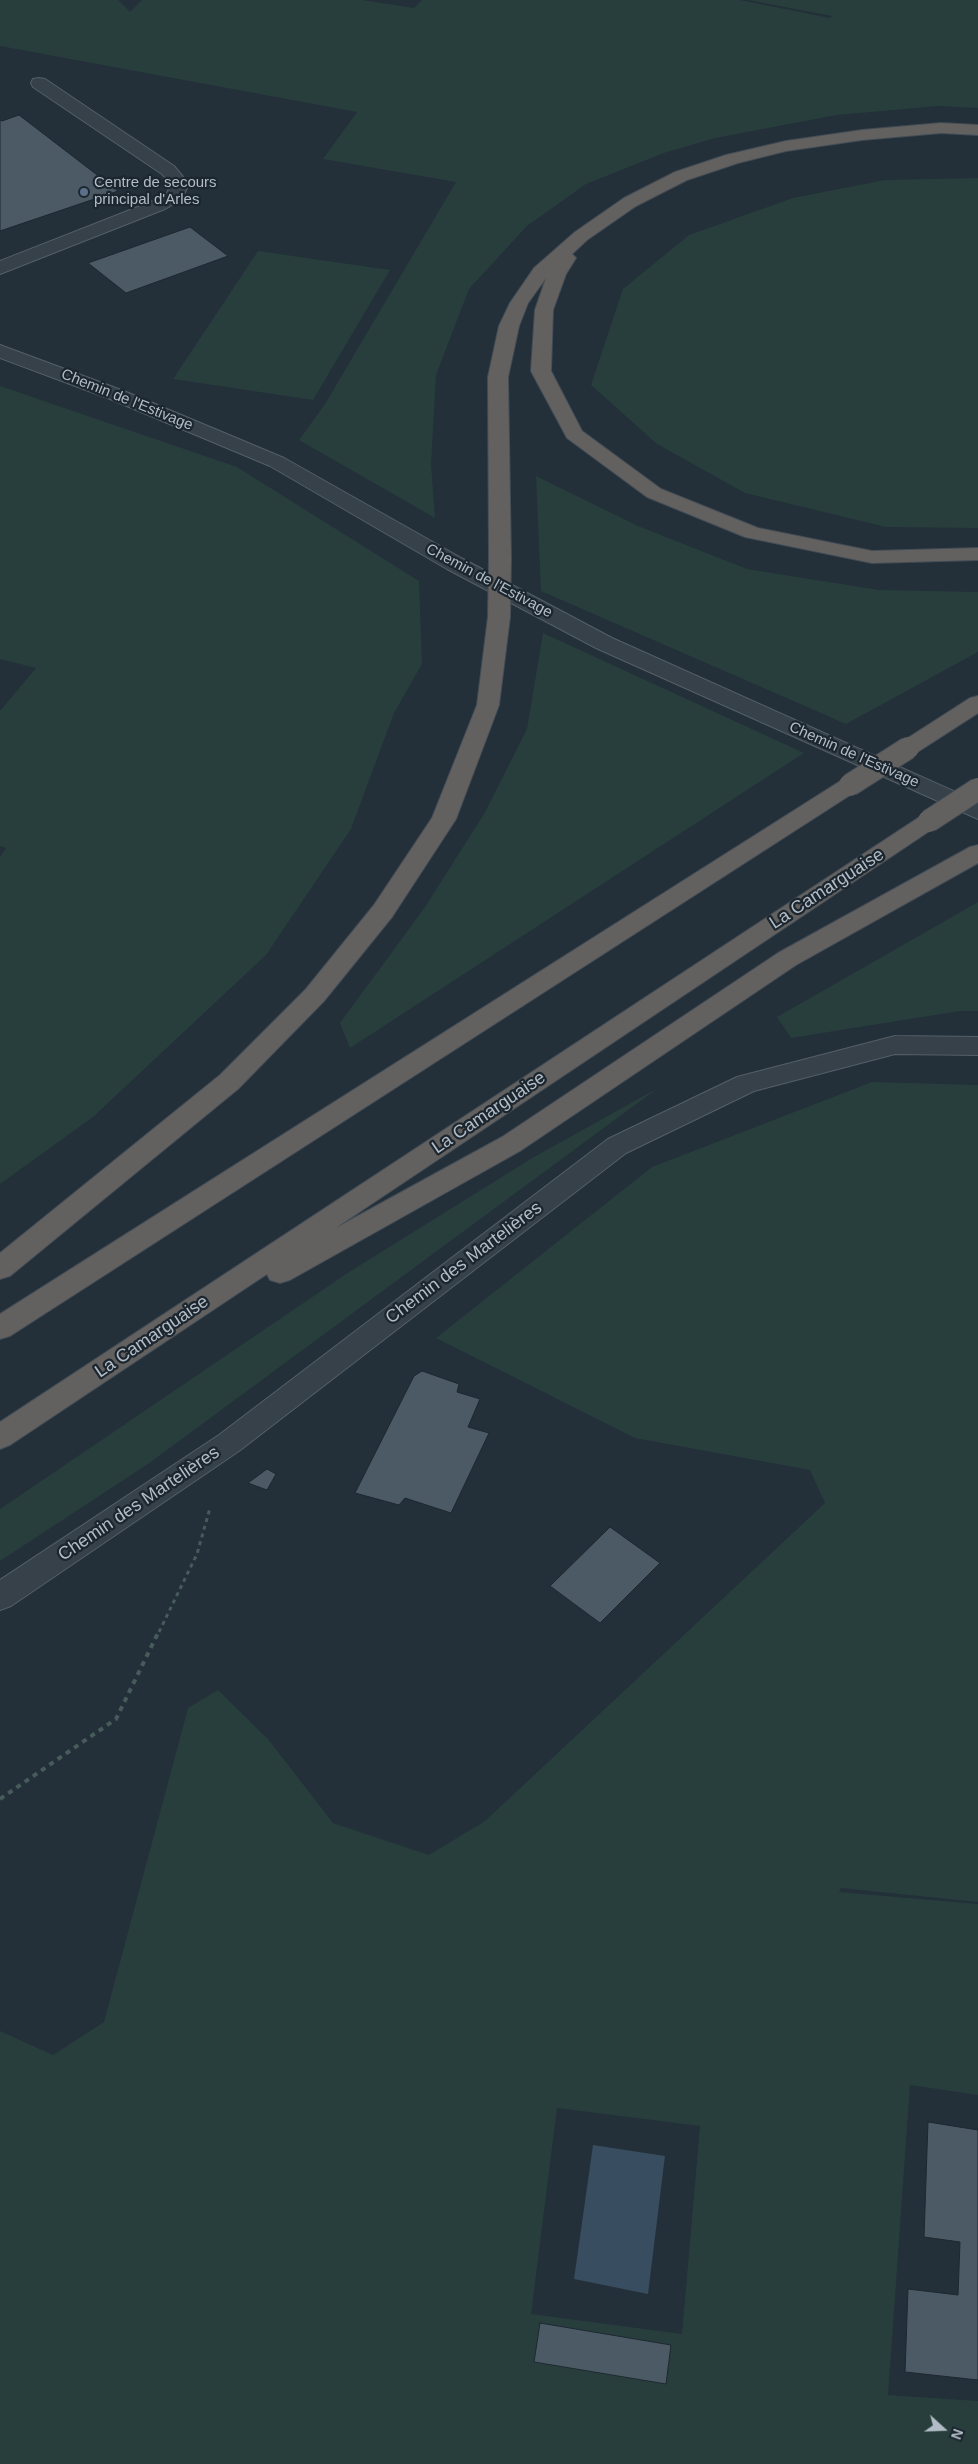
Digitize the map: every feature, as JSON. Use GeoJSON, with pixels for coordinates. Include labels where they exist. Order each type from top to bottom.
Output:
{"type":"FeatureCollection","features":[{"type":"Feature","properties":{"kind":"highway"},"geometry":{"type":"LineString","coordinates":[[0,1268],[229,1082],[315,995],[383,911],[444,819],[488,705],[499,617],[498,377],[509,326],[519,303],[541,272],[581,236],[630,202],[681,176],[732,159],[786,146],[862,135],[941,128],[978,130]]}},
{"type":"Feature","properties":{"kind":"highway"},"geometry":{"type":"LineString","coordinates":[[581,236],[557,274],[544,310],[541,371],[574,434],[654,494],[752,533],[872,557],[978,554]]}},
{"type":"Feature","properties":{"kind":"highway"},"geometry":{"type":"LineString","coordinates":[[0,1328],[978,703]]}},
{"type":"Feature","properties":{"kind":"highway","name":"La Camarguaise"},"geometry":{"type":"LineString","coordinates":[[0,1437],[978,789]]}},
{"type":"Feature","properties":{"kind":"highway"},"geometry":{"type":"LineString","coordinates":[[104,1369],[510,1144],[787,959],[978,853]]}},
{"type":"Feature","properties":{"kind":"street"},"geometry":{"type":"LineString","coordinates":[[0,268],[159,205],[175,196],[180,184],[168,170],[39,83]]}},
{"type":"Feature","properties":{"kind":"street","name":"Chemin de l'Estivage"},"geometry":{"type":"LineString","coordinates":[[0,352],[118,395],[277,462],[455,564],[604,643],[978,811]]}},
{"type":"Feature","properties":{"kind":"street","name":"Chemin des Martelières"},"geometry":{"type":"LineString","coordinates":[[0,1597],[229,1443],[618,1146],[746,1084],[895,1045],[978,1046]]}},
{"type":"Feature","properties":{"kind":"path"},"geometry":{"type":"LineString","coordinates":[[0,1799],[116,1719],[197,1554],[229,1443]]}},
{"type":"Feature","properties":{"kind":"green space"},"geometry":{"type":"Polygon","coordinates":[[[0,0],[118,0],[130,12],[142,0],[362,0],[414,8],[422,0],[740,0],[830,18],[832,16],[748,0],[978,0],[978,108],[938,106],[837,115],[715,138],[664,153],[586,184],[527,226],[469,289],[436,375],[431,464],[435,518],[299,440],[325,404],[456,182],[323,159],[357,112],[0,46],[0,0]]]}},
{"type":"Feature","properties":{"kind":"green space"},"geometry":{"type":"Polygon","coordinates":[[[978,178],[978,528],[886,527],[745,493],[657,444],[591,385],[623,289],[689,235],[793,198],[885,180],[978,178]]]}},
{"type":"Feature","properties":{"kind":"green space"},"geometry":{"type":"Polygon","coordinates":[[[258,251],[390,270],[313,400],[173,379],[258,251]]]}},
{"type":"Feature","properties":{"kind":"green space"},"geometry":{"type":"Polygon","coordinates":[[[0,386],[237,467],[419,581],[422,664],[394,713],[351,829],[266,955],[93,1117],[0,1184],[0,857],[6,848],[0,846],[0,711],[36,668],[0,659],[0,386]]]}},
{"type":"Feature","properties":{"kind":"green space"},"geometry":{"type":"Polygon","coordinates":[[[536,476],[638,526],[747,569],[879,590],[978,592],[978,652],[846,724],[541,591],[536,476]]]}},
{"type":"Feature","properties":{"kind":"green space"},"geometry":{"type":"Polygon","coordinates":[[[543,633],[804,753],[350,1048],[340,1023],[425,907],[484,814],[527,729],[543,633]]]}},
{"type":"Feature","properties":{"kind":"green space"},"geometry":{"type":"Polygon","coordinates":[[[978,902],[978,1011],[960,1011],[791,1038],[777,1017],[978,902]]]}},
{"type":"Feature","properties":{"kind":"green space"},"geometry":{"type":"Polygon","coordinates":[[[872,1082],[978,1085],[978,1902],[841,1888],[839,1892],[978,1904],[978,2095],[910,2085],[888,2395],[978,2401],[978,2464],[0,2464],[0,2031],[53,2055],[104,2022],[188,1708],[218,1690],[268,1739],[333,1823],[429,1855],[485,1821],[825,1503],[810,1470],[635,1438],[436,1338],[652,1167],[872,1082]],[[557,2108],[531,2314],[682,2334],[700,2126],[557,2108]]]}},
{"type":"Feature","properties":{"kind":"green space"},"geometry":{"type":"Polygon","coordinates":[[[658,1088],[148,1464],[0,1561],[0,1509],[349,1272],[534,1157],[658,1088]]]}},
{"type":"Feature","properties":{"kind":"water"},"geometry":{"type":"Polygon","coordinates":[[[593,2145],[665,2156],[648,2294],[574,2279],[593,2145]]]}},
{"type":"Feature","properties":{"kind":"building"},"geometry":{"type":"Polygon","coordinates":[[[19,115],[118,191],[0,231],[0,120],[19,115]]]}},
{"type":"Feature","properties":{"kind":"building"},"geometry":{"type":"Polygon","coordinates":[[[190,227],[228,256],[126,293],[88,263],[190,227]]]}},
{"type":"Feature","properties":{"kind":"building"},"geometry":{"type":"Polygon","coordinates":[[[422,1371],[459,1384],[457,1392],[480,1399],[468,1427],[489,1433],[451,1513],[405,1498],[399,1505],[355,1493],[414,1376],[422,1371]]]}},
{"type":"Feature","properties":{"kind":"building"},"geometry":{"type":"Polygon","coordinates":[[[267,1469],[276,1474],[267,1490],[248,1483],[267,1469]]]}},
{"type":"Feature","properties":{"kind":"building"},"geometry":{"type":"Polygon","coordinates":[[[610,1527],[660,1563],[600,1623],[550,1586],[610,1527]]]}},
{"type":"Feature","properties":{"kind":"building"},"geometry":{"type":"Polygon","coordinates":[[[928,2122],[978,2130],[978,2380],[905,2372],[908,2289],[958,2295],[960,2242],[924,2237],[928,2122]]]}},
{"type":"Feature","properties":{"kind":"building"},"geometry":{"type":"Polygon","coordinates":[[[540,2323],[671,2345],[666,2384],[534,2362],[540,2323]]]}},
{"type":"Feature","properties":{"kind":"place","name":"Centre de secours principal d'Arles"},"geometry":{"type":"Point","coordinates":[84,192]}}]}
